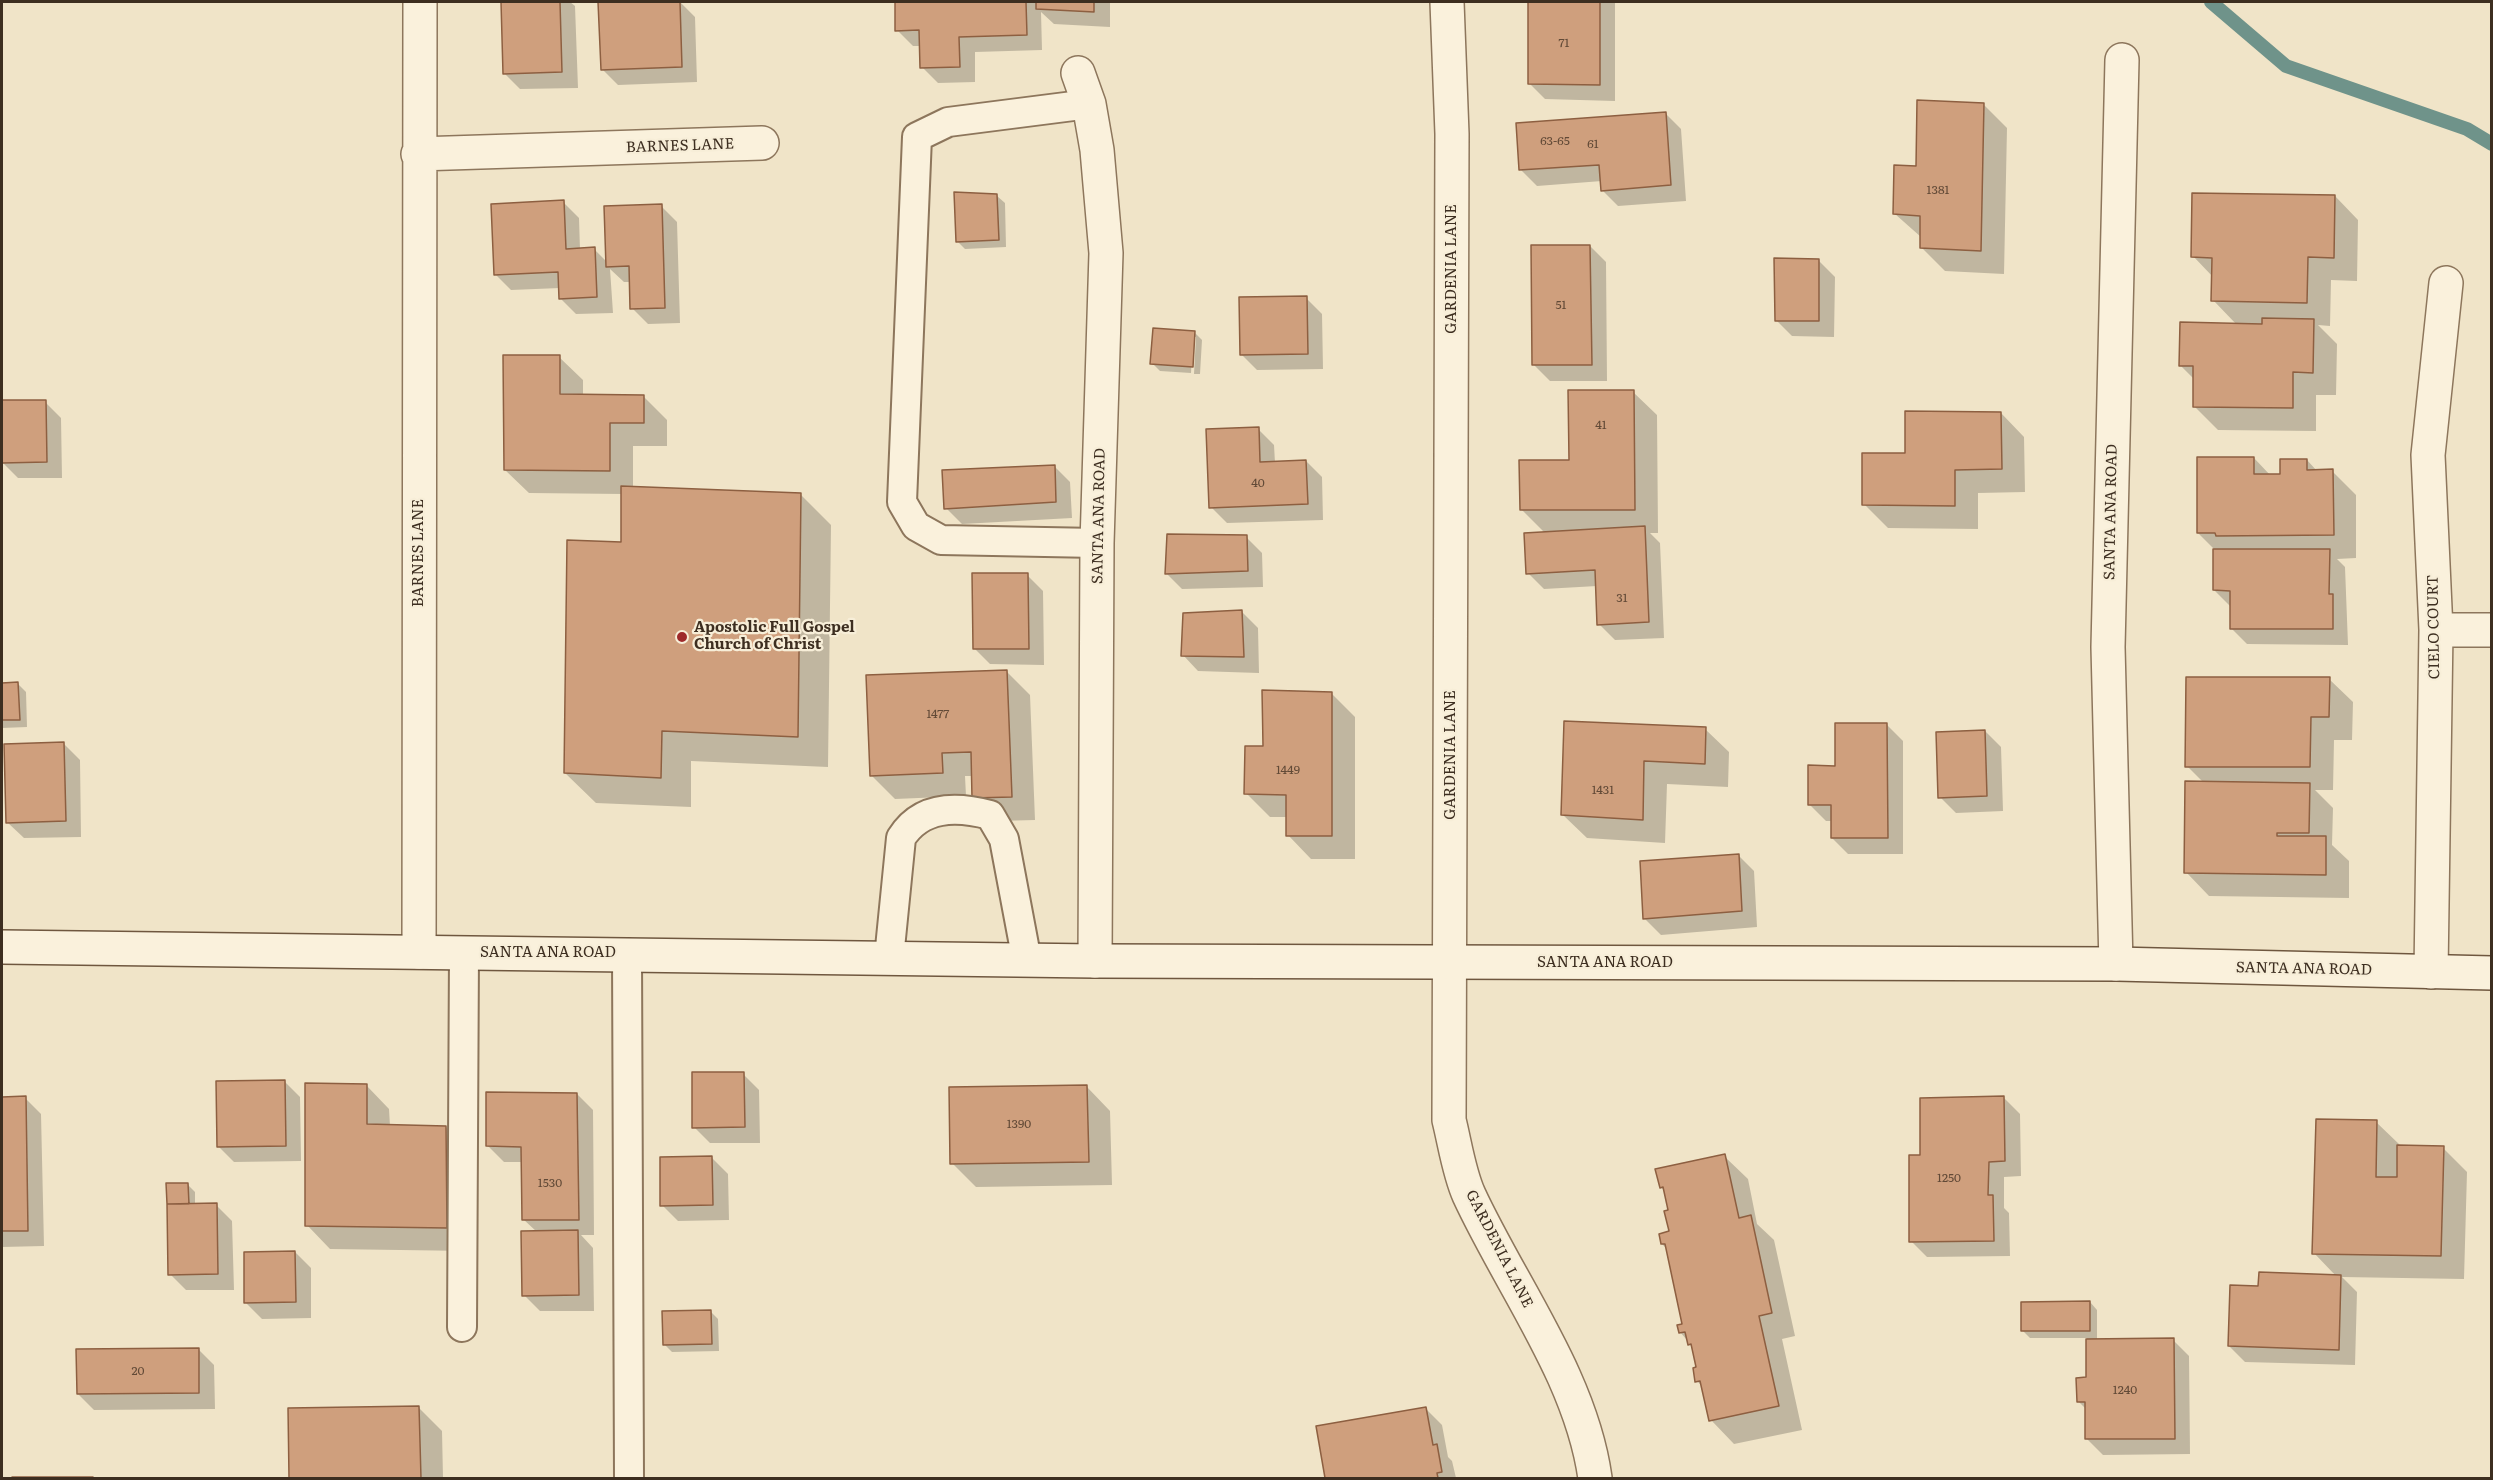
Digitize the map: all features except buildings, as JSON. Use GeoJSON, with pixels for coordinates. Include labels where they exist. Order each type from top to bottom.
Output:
{"type":"FeatureCollection","features":[{"type":"Feature","properties":{"kind":"street","name":"BARNES LANE"},"geometry":{"type":"LineString","coordinates":[[419,952],[418,154],[420,2]]}},
{"type":"Feature","properties":{"kind":"street","name":"GARDENIA LANE"},"geometry":{"type":"LineString","coordinates":[[1447,2],[1452,134],[1449,1120],[1468,1193],[1555,1357],[1591,1451],[1595,1479]]}},
{"type":"Feature","properties":{"kind":"street","name":"SANTA ANA ROAD"},"geometry":{"type":"LineString","coordinates":[[2116,964],[2108,647],[2122,60]]}},
{"type":"Feature","properties":{"kind":"street","name":"SANTA ANA ROAD"},"geometry":{"type":"LineString","coordinates":[[1078,73],[1089,104],[1097,150],[1106,252],[1097,543],[1095,962]]}},
{"type":"Feature","properties":{"kind":"street","name":"BARNES LANE"},"geometry":{"type":"LineString","coordinates":[[418,154],[762,143]]}},
{"type":"Feature","properties":{"kind":"street","name":"CIELO COURT"},"geometry":{"type":"LineString","coordinates":[[2431,972],[2436,630],[2428,454],[2446,283]]}},
{"type":"Feature","properties":{"kind":"street"},"geometry":{"type":"LineString","coordinates":[[2436,630],[2492,630]]}},
{"type":"Feature","properties":{"kind":"street","name":"SANTA ANA ROAD"},"geometry":{"type":"LineString","coordinates":[[2,947],[627,953],[1095,962],[2116,964],[2492,973]]}},
{"type":"Feature","properties":{"kind":"lane"},"geometry":{"type":"LineString","coordinates":[[1089,104],[948,122],[917,137],[902,502],[916,526],[941,540],[1097,543]]}},
{"type":"Feature","properties":{"kind":"lane"},"geometry":{"type":"LineString","coordinates":[[889,958],[901,838],[909,826],[921,816],[945,809],[970,810],[990,815],[1004,839],[1027,961]]}},
{"type":"Feature","properties":{"kind":"lane"},"geometry":{"type":"LineString","coordinates":[[462,1327],[464,953]]}},
{"type":"Feature","properties":{"kind":"lane"},"geometry":{"type":"LineString","coordinates":[[627,953],[629,1479]]}},
{"type":"Feature","properties":{"kind":"waterway"},"geometry":{"type":"LineString","coordinates":[[2211,2],[2286,66],[2467,129],[2492,144]]}},
{"type":"Feature","properties":{"kind":"place","name":"Apostolic Full Gospel Church of Christ"},"geometry":{"type":"Point","coordinates":[682,637]}}]}
